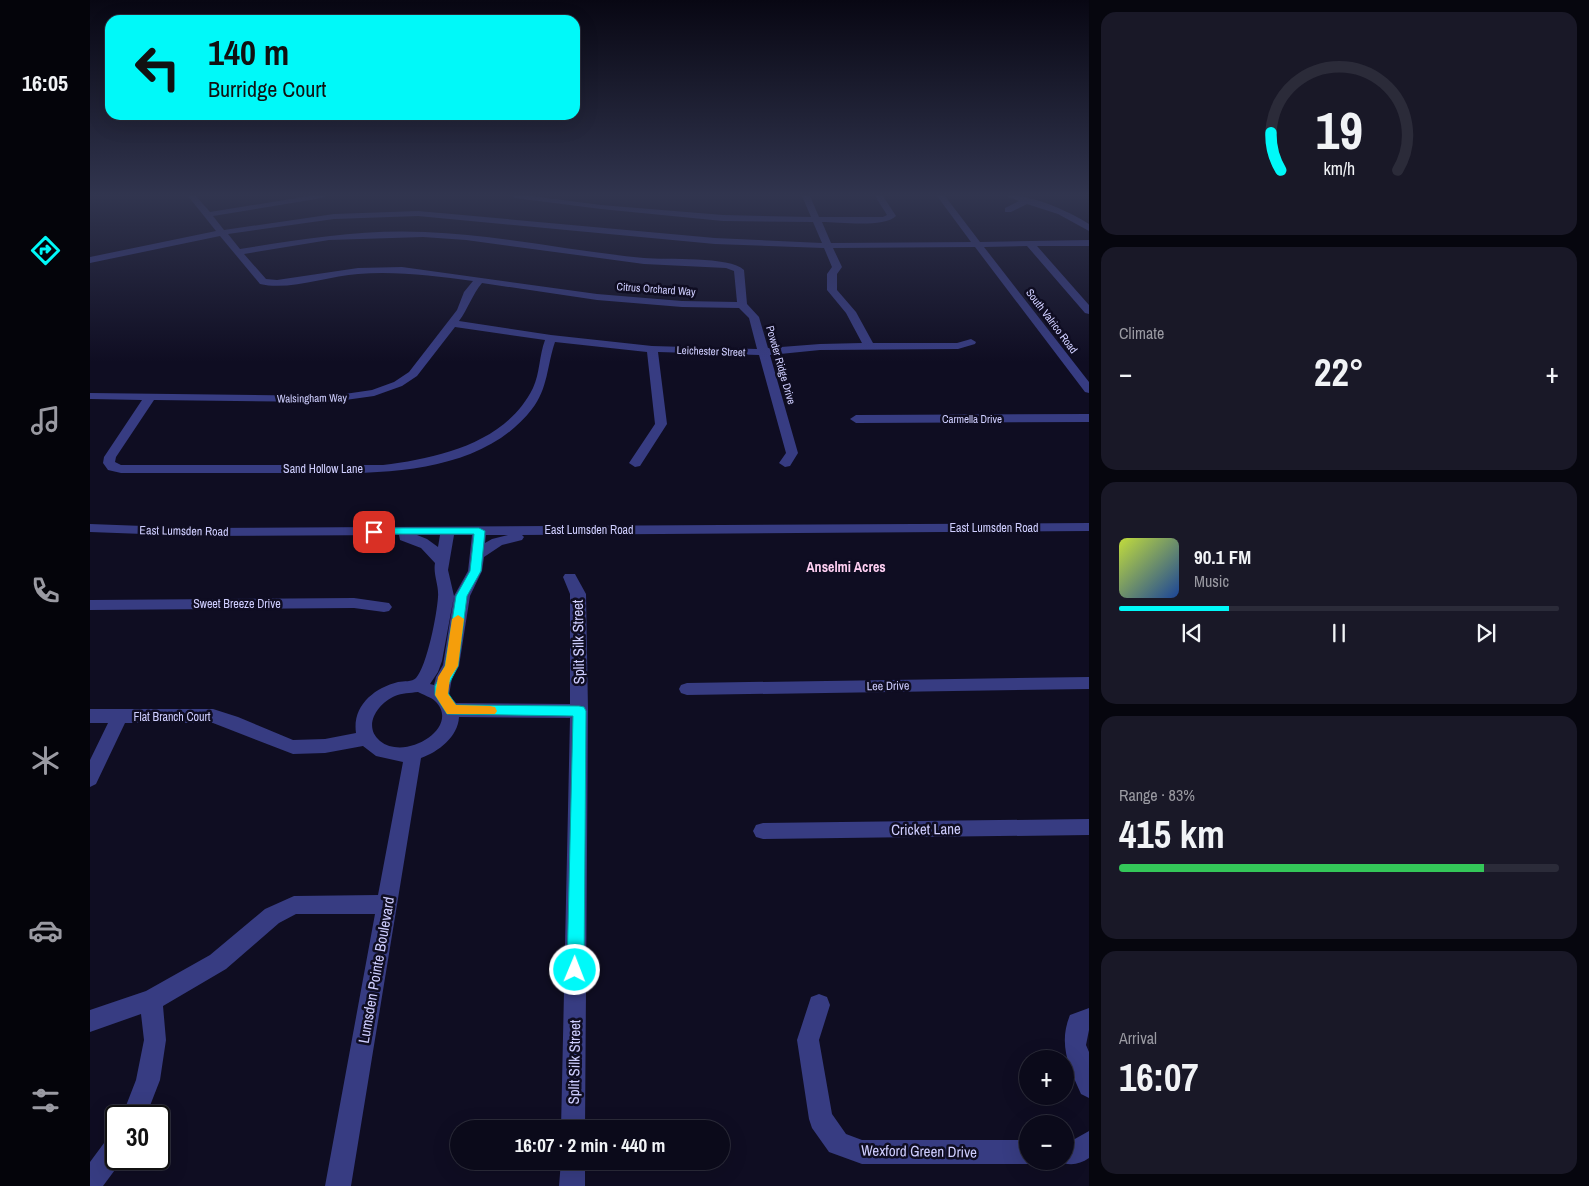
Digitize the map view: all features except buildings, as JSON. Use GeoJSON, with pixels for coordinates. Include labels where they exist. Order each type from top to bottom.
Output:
{"type":"FeatureCollection","features":[{"type":"Feature","properties":{"kind":"street"},"geometry":{"type":"LineString","coordinates":[[90,259],[126,251]]}},
{"type":"Feature","properties":{"kind":"street"},"geometry":{"type":"LineString","coordinates":[[238,252],[242,251]]}},
{"type":"Feature","properties":{"kind":"street"},"geometry":{"type":"LineString","coordinates":[[572,251],[644,261],[728,264],[739,270],[742,305]]}},
{"type":"Feature","properties":{"kind":"street"},"geometry":{"type":"LineString","coordinates":[[831,251],[837,267],[832,274],[832,290],[851,312],[869,346]]}},
{"type":"Feature","properties":{"kind":"street","name":"South Valrico Road"},"geometry":{"type":"LineString","coordinates":[[983,251],[1089,390]]}},
{"type":"Feature","properties":{"kind":"street"},"geometry":{"type":"LineString","coordinates":[[1036,251],[1089,311]]}},
{"type":"Feature","properties":{"kind":"street","name":"Citrus Orchard Way"},"geometry":{"type":"LineString","coordinates":[[238,252],[263,282],[277,283],[329,274],[378,270],[424,272],[607,298],[682,304],[742,305]]}},
{"type":"Feature","properties":{"kind":"street","name":"Walsingham Way"},"geometry":{"type":"LineString","coordinates":[[90,396],[332,399],[374,393],[408,379],[452,324],[464,307],[469,292],[479,280]]}},
{"type":"Feature","properties":{"kind":"street","name":"Powder Ridge Drive"},"geometry":{"type":"LineString","coordinates":[[742,305],[754,317],[765,352],[792,453],[785,463]]}},
{"type":"Feature","properties":{"kind":"street","name":"Leichester Street"},"geometry":{"type":"LineString","coordinates":[[452,324],[550,338],[652,349],[765,352],[820,347],[958,346],[971,342]]}},
{"type":"Feature","properties":{"kind":"street","name":"Sand Hollow Lane"},"geometry":{"type":"LineString","coordinates":[[151,396],[110,457],[109,463],[113,467],[121,469],[382,469],[417,465],[469,448],[500,434],[521,416],[540,386],[550,338]]}},
{"type":"Feature","properties":{"kind":"street"},"geometry":{"type":"LineString","coordinates":[[635,463],[661,424],[652,349]]}},
{"type":"Feature","properties":{"kind":"street","name":"Carmella Drive"},"geometry":{"type":"LineString","coordinates":[[856,419],[1089,418]]}},
{"type":"Feature","properties":{"kind":"street","name":"East Lumsden Road"},"geometry":{"type":"LineString","coordinates":[[90,528],[197,532],[319,532],[1089,527]]}},
{"type":"Feature","properties":{"kind":"street"},"geometry":{"type":"LineString","coordinates":[[419,686],[430,672],[434,661],[446,596],[441,570],[448,531]]}},
{"type":"Feature","properties":{"kind":"street"},"geometry":{"type":"LineString","coordinates":[[441,695],[444,677],[451,666],[462,596],[476,571],[479,531]]}},
{"type":"Feature","properties":{"kind":"street"},"geometry":{"type":"LineString","coordinates":[[477,555],[496,542],[548,531]]}},
{"type":"Feature","properties":{"kind":"street"},"geometry":{"type":"LineString","coordinates":[[319,532],[342,537],[414,539],[430,546],[442,562]]}},
{"type":"Feature","properties":{"kind":"street","name":"Split Silk Street"},"geometry":{"type":"LineString","coordinates":[[570,577],[578,594],[579,711],[573,1120]]}},
{"type":"Feature","properties":{"kind":"street","name":"Sweet Breeze Drive"},"geometry":{"type":"LineString","coordinates":[[90,605],[354,603],[384,608]]}},
{"type":"Feature","properties":{"kind":"street","name":"Lee Drive"},"geometry":{"type":"LineString","coordinates":[[687,689],[1089,683]]}},
{"type":"Feature","properties":{"kind":"street"},"geometry":{"type":"LineString","coordinates":[[419,686],[431,689],[441,695],[448,702],[451,710],[451,721],[447,732],[433,745],[413,754],[399,755],[374,747],[366,738],[363,728],[364,717],[370,706],[379,697],[392,690],[419,686]]}},
{"type":"Feature","properties":{"kind":"street"},"geometry":{"type":"LineString","coordinates":[[451,710],[579,711]]}},
{"type":"Feature","properties":{"kind":"street","name":"Flat Branch Court"},"geometry":{"type":"LineString","coordinates":[[90,716],[213,716],[227,719],[287,746],[316,746],[345,743],[366,738]]}},
{"type":"Feature","properties":{"kind":"street"},"geometry":{"type":"LineString","coordinates":[[90,779],[120,716]]}},
{"type":"Feature","properties":{"kind":"street","name":"Lumsden Pointe Boulevard"},"geometry":{"type":"LineString","coordinates":[[338,1186],[413,754]]}},
{"type":"Feature","properties":{"kind":"street","name":"Cricket Lane"},"geometry":{"type":"LineString","coordinates":[[763,832],[1089,827]]}},
{"type":"Feature","properties":{"kind":"street"},"geometry":{"type":"LineString","coordinates":[[90,1021],[151,1000],[218,962],[272,916],[294,905],[388,904]]}},
{"type":"Feature","properties":{"kind":"street"},"geometry":{"type":"LineString","coordinates":[[138,1105],[148,1080],[155,1040],[151,1000]]}},
{"type":"Feature","properties":{"kind":"street","name":"Wexford Green Drive"},"geometry":{"type":"LineString","coordinates":[[819,1005],[808,1040],[821,1119],[838,1143],[862,1152],[1019,1152]]}},
{"type":"Feature","properties":{"kind":"street"},"geometry":{"type":"LineString","coordinates":[[1089,1019],[1078,1023],[1075,1045],[1089,1086]]}},
{"type":"Feature","properties":{"kind":"street"},"geometry":{"type":"LineString","coordinates":[[1074,1152],[1089,1143]]}},
{"type":"Feature","properties":{"kind":"street"},"geometry":{"type":"LineString","coordinates":[[90,1182],[105,1162]]}},
{"type":"Feature","properties":{"kind":"street"},"geometry":{"type":"LineString","coordinates":[[572,1186],[573,1170]]}},
{"type":"Feature","properties":{"kind":"slow traffic"},"geometry":{"type":"LineString","coordinates":[[458,619],[451,666],[444,677],[441,695],[448,702],[451,710],[490,711]]}},
{"type":"Feature","properties":{"kind":"district","name":"Anselmi Acres"},"geometry":{"type":"Point","coordinates":[846,567]}},
{"type":"Feature","properties":{"kind":"route"},"geometry":{"type":"LineString","coordinates":[[374,532],[479,531],[476,571],[462,596],[451,666],[441,686],[441,695],[448,702],[451,710],[579,711],[575,970]]}}]}
